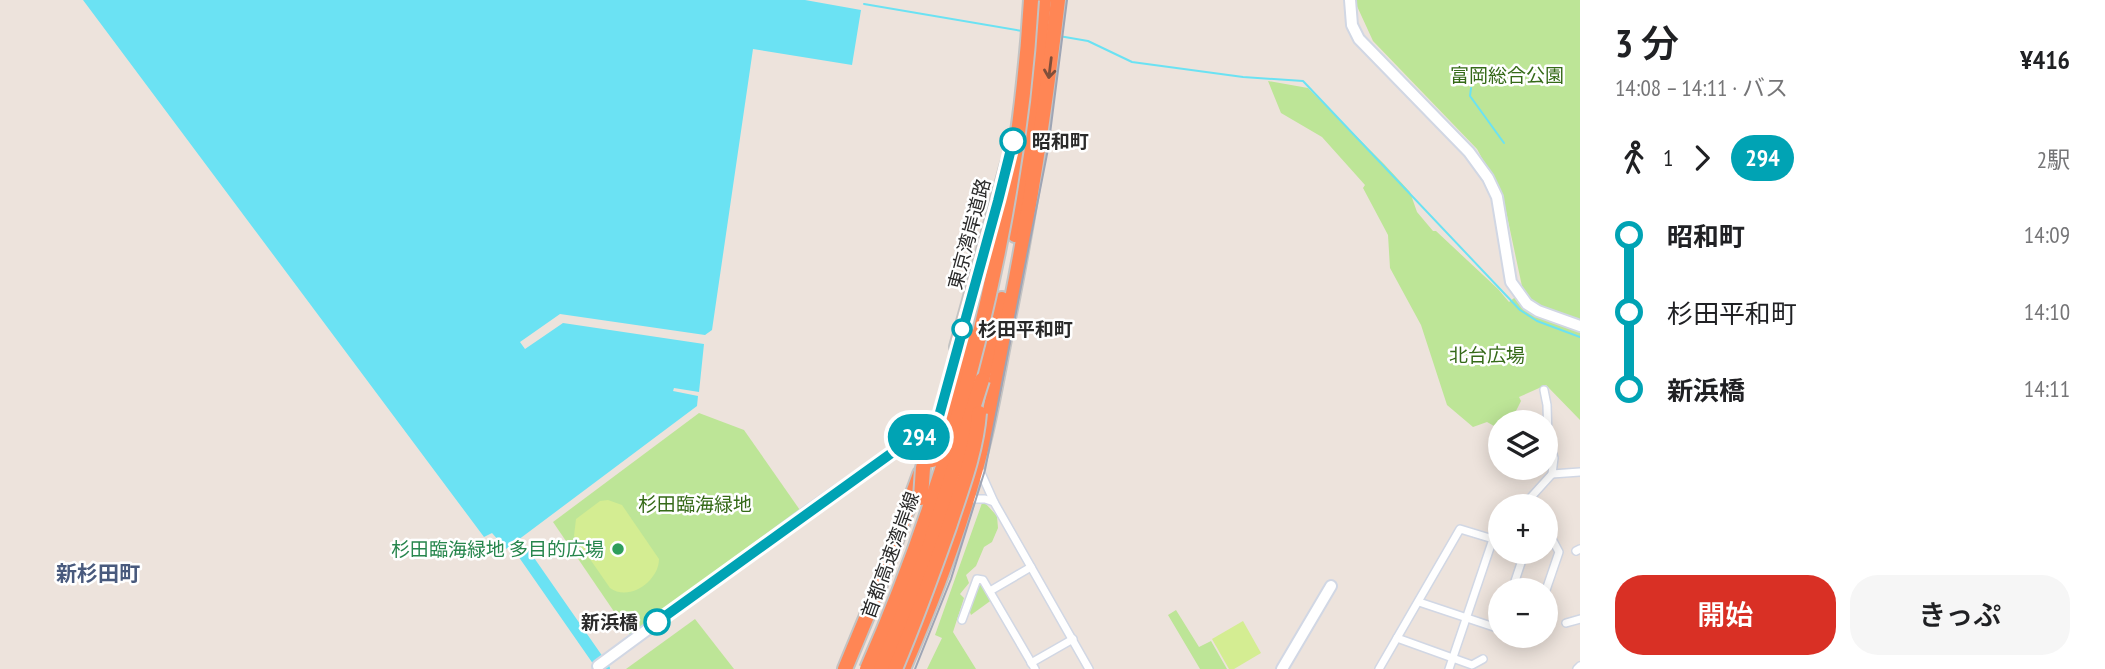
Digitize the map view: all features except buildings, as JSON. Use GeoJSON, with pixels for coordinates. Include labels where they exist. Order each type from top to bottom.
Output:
{"type":"FeatureCollection","features":[{"type":"Feature","properties":{"kind":"highway","name":"首都高速湾岸線"},"geometry":{"type":"LineString","coordinates":[[867,669],[914,552],[953,432],[998,250],[1023,88],[1030,0]]}},
{"type":"Feature","properties":{"kind":"highway","name":"東京湾岸道路"},"geometry":{"type":"LineString","coordinates":[[845,669],[884,574],[933,438],[1010,156],[1020,98],[1030,0]]}},
{"type":"Feature","properties":{"kind":"highway","name":"首都高速湾岸線"},"geometry":{"type":"LineString","coordinates":[[881,669],[931,543],[982,380],[1004,295],[1033,108],[1044,0]]}},
{"type":"Feature","properties":{"kind":"highway"},"geometry":{"type":"LineString","coordinates":[[904,669],[945,563],[977,464],[1030,206],[1058,0]]}},
{"type":"Feature","properties":{"kind":"highway"},"geometry":{"type":"LineString","coordinates":[[855,669],[921,498],[958,372],[1015,142]]}},
{"type":"Feature","properties":{"kind":"highway"},"geometry":{"type":"LineString","coordinates":[[895,669],[930,582],[957,504],[977,433],[982,380]]}},
{"type":"Feature","properties":{"kind":"street"},"geometry":{"type":"LineString","coordinates":[[1350,0],[1352,25],[1359,39],[1469,152],[1488,178],[1497,197],[1511,282],[1527,304],[1538,311],[1580,326]]}},
{"type":"Feature","properties":{"kind":"street"},"geometry":{"type":"LineString","coordinates":[[1544,390],[1547,410]]}},
{"type":"Feature","properties":{"kind":"street"},"geometry":{"type":"LineString","coordinates":[[598,667],[907,442],[918,437],[933,438],[977,464],[994,502],[1089,669]]}},
{"type":"Feature","properties":{"kind":"street"},"geometry":{"type":"LineString","coordinates":[[1558,474],[1580,473]]}},
{"type":"Feature","properties":{"kind":"street"},"geometry":{"type":"LineString","coordinates":[[1534,494],[1547,480]]}},
{"type":"Feature","properties":{"kind":"street"},"geometry":{"type":"LineString","coordinates":[[967,499],[980,498],[994,502]]}},
{"type":"Feature","properties":{"kind":"street"},"geometry":{"type":"LineString","coordinates":[[1379,669],[1460,529],[1488,537]]}},
{"type":"Feature","properties":{"kind":"street"},"geometry":{"type":"LineString","coordinates":[[1449,669],[1488,554]]}},
{"type":"Feature","properties":{"kind":"street"},"geometry":{"type":"LineString","coordinates":[[990,591],[1031,567]]}},
{"type":"Feature","properties":{"kind":"street"},"geometry":{"type":"LineString","coordinates":[[962,620],[977,579],[983,580],[1033,666],[1073,639]]}},
{"type":"Feature","properties":{"kind":"street"},"geometry":{"type":"LineString","coordinates":[[1282,669],[1331,586]]}},
{"type":"Feature","properties":{"kind":"street"},"geometry":{"type":"LineString","coordinates":[[1419,601],[1488,624]]}},
{"type":"Feature","properties":{"kind":"street"},"geometry":{"type":"LineString","coordinates":[[1566,623],[1580,619]]}},
{"type":"Feature","properties":{"kind":"street"},"geometry":{"type":"LineString","coordinates":[[1397,638],[1472,665],[1483,659]]}},
{"type":"Feature","properties":{"kind":"green space","name":"富岡総合公園"},"geometry":{"type":"Polygon","coordinates":[[[1357,0],[1580,0],[1580,420],[1546,385],[1519,397],[1521,401],[1516,410],[1488,410],[1488,423],[1473,427],[1447,405],[1421,325],[1390,268],[1388,235],[1363,188],[1365,185],[1322,137],[1281,113],[1268,81],[1308,88],[1410,192],[1417,212],[1433,231],[1509,302],[1523,291],[1503,197],[1477,149],[1373,41],[1356,4],[1357,0]]]}},
{"type":"Feature","properties":{"kind":"green space","name":"杉田臨海緑地"},"geometry":{"type":"Polygon","coordinates":[[[699,413],[744,430],[802,513],[632,638],[553,522],[699,413]]]}},
{"type":"Feature","properties":{"kind":"green space","name":"杉田臨海緑地 多目的広場"},"geometry":{"type":"Polygon","coordinates":[[[608,500],[622,505],[659,559],[658,567],[649,582],[634,591],[618,592],[610,588],[574,536],[576,519],[600,501],[608,500]]]}},
{"type":"Feature","properties":{"kind":"green space"},"geometry":{"type":"Polygon","coordinates":[[[982,503],[997,516],[998,528],[992,542],[984,547],[976,566],[966,575],[969,583],[960,594],[964,598],[953,632],[976,669],[927,669],[942,638],[935,635],[982,503]]]}},
{"type":"Feature","properties":{"kind":"green space"},"geometry":{"type":"Polygon","coordinates":[[[976,582],[984,582],[993,599],[971,615],[968,607],[976,582]]]}},
{"type":"Feature","properties":{"kind":"green space"},"geometry":{"type":"Polygon","coordinates":[[[1176,610],[1199,647],[1211,641],[1227,669],[1200,669],[1168,615],[1176,610]]]}},
{"type":"Feature","properties":{"kind":"green space"},"geometry":{"type":"Polygon","coordinates":[[[695,619],[734,669],[626,669],[695,619]]]}},
{"type":"Feature","properties":{"kind":"green space"},"geometry":{"type":"Polygon","coordinates":[[[1243,621],[1261,653],[1234,669],[1229,669],[1212,639],[1243,621]]]}},
{"type":"Feature","properties":{"kind":"water"},"geometry":{"type":"Polygon","coordinates":[[[83,0],[805,0],[861,10],[852,65],[753,49],[712,330],[705,335],[560,314],[520,342],[525,349],[563,323],[704,344],[699,392],[674,388],[673,391],[698,396],[697,406],[506,549],[492,533],[484,537],[83,0]]]}},
{"type":"Feature","properties":{"kind":"waterway"},"geometry":{"type":"LineString","coordinates":[[864,4],[1022,31]]}},
{"type":"Feature","properties":{"kind":"waterway"},"geometry":{"type":"LineString","coordinates":[[1059,36],[1088,41],[1132,62],[1243,77],[1303,81],[1520,310],[1537,321],[1580,337]]}},
{"type":"Feature","properties":{"kind":"waterway"},"geometry":{"type":"LineString","coordinates":[[1471,88],[1470,96],[1504,143]]}},
{"type":"Feature","properties":{"kind":"waterway"},"geometry":{"type":"LineString","coordinates":[[515,541],[604,669]]}},
{"type":"Feature","properties":{"kind":"tram line"},"geometry":{"type":"LineString","coordinates":[[915,669],[951,579],[985,470],[1048,149],[1067,0]]}},
{"type":"Feature","properties":{"kind":"bus line","name":"294"},"geometry":{"type":"LineString","coordinates":[[657,622],[907,442],[918,437],[933,438],[1013,141]]}},
{"type":"Feature","properties":{"kind":"place","name":"昭和町"},"geometry":{"type":"Point","coordinates":[1013,141]}},
{"type":"Feature","properties":{"kind":"place","name":"杉田平和町"},"geometry":{"type":"Point","coordinates":[962,329]}},
{"type":"Feature","properties":{"kind":"place","name":"杉田臨海緑地 多目的広場"},"geometry":{"type":"Point","coordinates":[618,549]}},
{"type":"Feature","properties":{"kind":"place","name":"新浜橋"},"geometry":{"type":"Point","coordinates":[657,622]}},
{"type":"Feature","properties":{"kind":"district","name":"新杉田町"},"geometry":{"type":"Point","coordinates":[98,574]}},
{"type":"Feature","properties":{"kind":"park label","name":"北台広場"},"geometry":{"type":"Point","coordinates":[1487,355]}}]}
